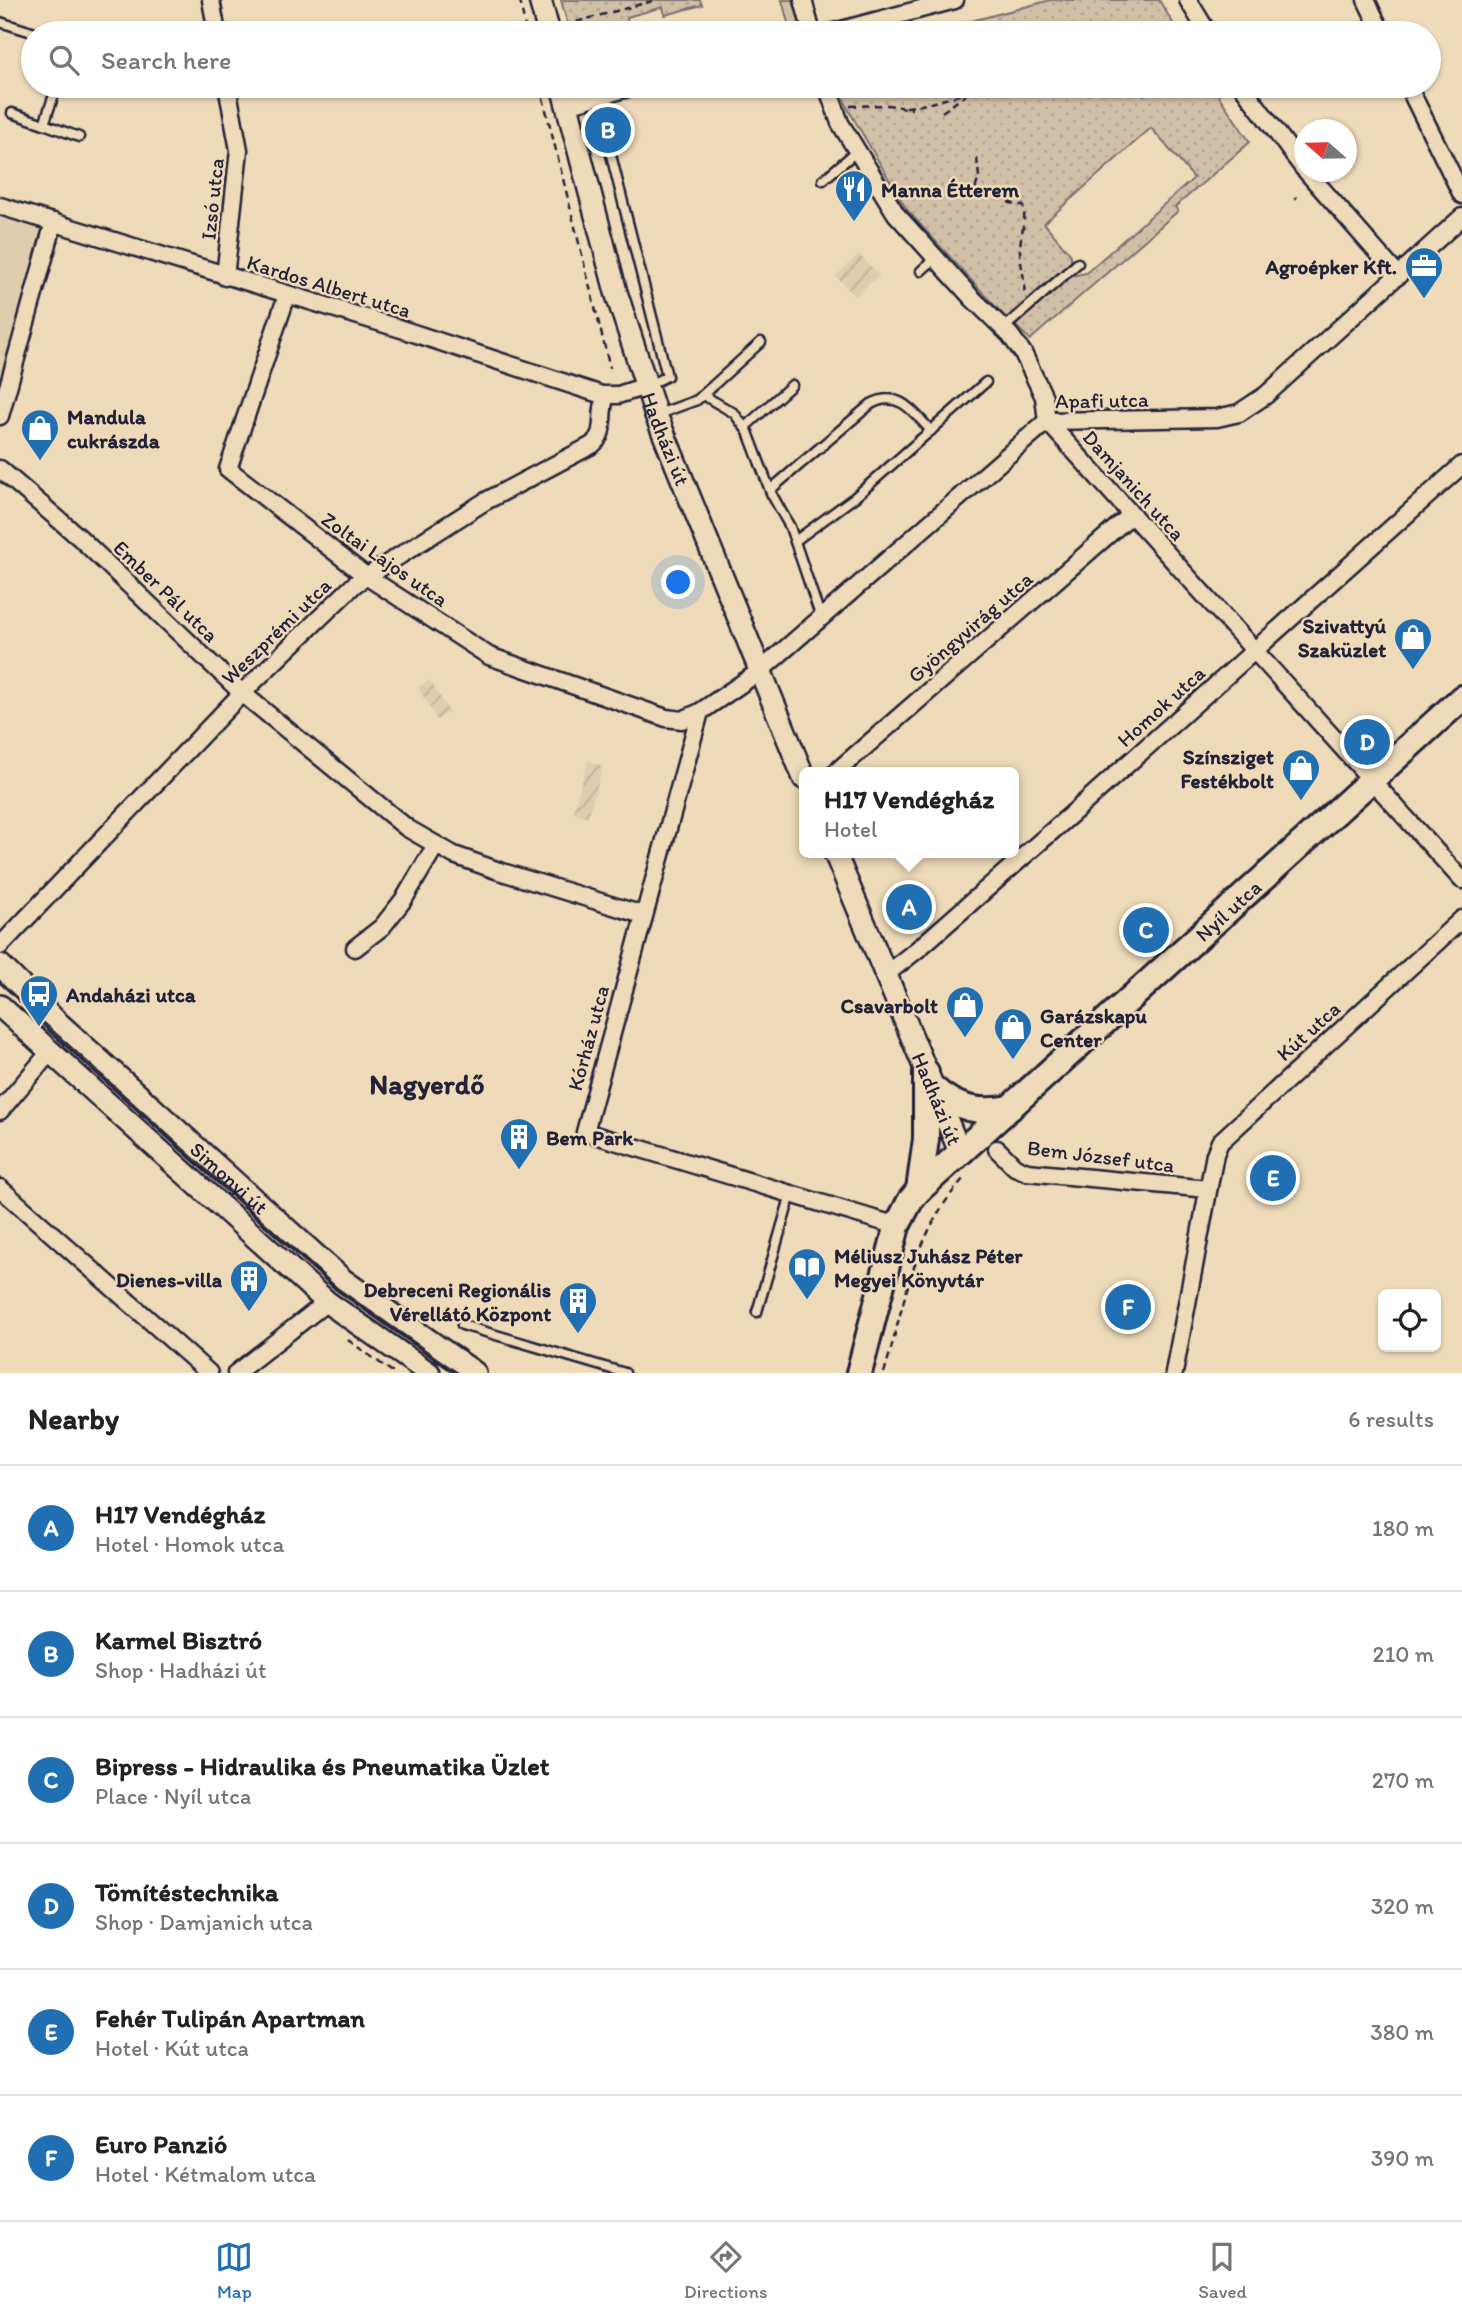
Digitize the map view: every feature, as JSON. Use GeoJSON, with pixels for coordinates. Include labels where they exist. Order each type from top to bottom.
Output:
{"type":"FeatureCollection","features":[{"type":"Feature","properties":{"kind":"main road","name":"Nyíl utca"},"geometry":{"type":"LineString","coordinates":[[963,1164],[1010,1108],[1462,698]]}},
{"type":"Feature","properties":{"kind":"main road"},"geometry":{"type":"LineString","coordinates":[[930,1080],[948,1101],[964,1108],[985,1111],[1010,1108]]}},
{"type":"Feature","properties":{"kind":"main road"},"geometry":{"type":"LineString","coordinates":[[919,1190],[930,1080]]}},
{"type":"Feature","properties":{"kind":"main road","name":"Hadházi út"},"geometry":{"type":"LineString","coordinates":[[859,1373],[897,1226],[919,1190],[963,1164]]}},
{"type":"Feature","properties":{"kind":"street"},"geometry":{"type":"LineString","coordinates":[[211,0],[215,21]]}},
{"type":"Feature","properties":{"kind":"street"},"geometry":{"type":"LineString","coordinates":[[540,0],[552,21]]}},
{"type":"Feature","properties":{"kind":"street"},"geometry":{"type":"LineString","coordinates":[[803,0],[809,21]]}},
{"type":"Feature","properties":{"kind":"street"},"geometry":{"type":"LineString","coordinates":[[875,21],[955,0]]}},
{"type":"Feature","properties":{"kind":"street"},"geometry":{"type":"LineString","coordinates":[[1188,0],[1201,21]]}},
{"type":"Feature","properties":{"kind":"street"},"geometry":{"type":"LineString","coordinates":[[1366,0],[1376,21]]}},
{"type":"Feature","properties":{"kind":"street","name":"Izsó utca"},"geometry":{"type":"LineString","coordinates":[[225,277],[239,150],[229,98]]}},
{"type":"Feature","properties":{"kind":"street","name":"Hadházi út"},"geometry":{"type":"LineString","coordinates":[[565,98],[616,292],[656,415],[799,767]]}},
{"type":"Feature","properties":{"kind":"street"},"geometry":{"type":"LineString","coordinates":[[831,98],[840,123],[896,214],[1016,343],[1044,397],[1047,421]]}},
{"type":"Feature","properties":{"kind":"street"},"geometry":{"type":"LineString","coordinates":[[1251,98],[1294,154]]}},
{"type":"Feature","properties":{"kind":"street"},"geometry":{"type":"LineString","coordinates":[[1414,98],[1462,195]]}},
{"type":"Feature","properties":{"kind":"street"},"geometry":{"type":"LineString","coordinates":[[1316,182],[1398,276]]}},
{"type":"Feature","properties":{"kind":"street","name":"Kardos Albert utca"},"geometry":{"type":"LineString","coordinates":[[0,206],[398,328],[606,396]]}},
{"type":"Feature","properties":{"kind":"street","name":"Apafi utca"},"geometry":{"type":"LineString","coordinates":[[760,671],[1047,421],[1200,418],[1239,413],[1266,395],[1462,217]]}},
{"type":"Feature","properties":{"kind":"street"},"geometry":{"type":"LineString","coordinates":[[0,416],[54,222]]}},
{"type":"Feature","properties":{"kind":"street","name":"Zoltai Lajos utca"},"geometry":{"type":"LineString","coordinates":[[288,295],[228,469],[366,576],[489,656],[666,718],[682,720],[700,712]]}},
{"type":"Feature","properties":{"kind":"street"},"geometry":{"type":"LineString","coordinates":[[606,396],[646,386]]}},
{"type":"Feature","properties":{"kind":"street","name":"Weszprémi utca"},"geometry":{"type":"LineString","coordinates":[[0,946],[243,693],[355,584],[484,502],[592,445],[602,432],[602,406],[606,396]]}},
{"type":"Feature","properties":{"kind":"street","name":"Damjanich utca"},"geometry":{"type":"LineString","coordinates":[[1047,421],[1462,880]]}},
{"type":"Feature","properties":{"kind":"street","name":"Homok utca"},"geometry":{"type":"LineString","coordinates":[[885,975],[918,950],[1462,465]]}},
{"type":"Feature","properties":{"kind":"street","name":"Ember Pál utca"},"geometry":{"type":"LineString","coordinates":[[0,469],[80,538],[243,693],[407,828],[454,855],[643,915]]}},
{"type":"Feature","properties":{"kind":"street","name":"Gyöngyvirág utca"},"geometry":{"type":"LineString","coordinates":[[842,767],[1132,514]]}},
{"type":"Feature","properties":{"kind":"street"},"geometry":{"type":"LineString","coordinates":[[700,712],[760,671]]}},
{"type":"Feature","properties":{"kind":"street","name":"Kórház utca"},"geometry":{"type":"LineString","coordinates":[[700,712],[585,1132],[897,1226]]}},
{"type":"Feature","properties":{"kind":"street"},"geometry":{"type":"LineString","coordinates":[[355,948],[382,927],[404,899],[436,845]]}},
{"type":"Feature","properties":{"kind":"street","name":"Hadházi út"},"geometry":{"type":"LineString","coordinates":[[837,858],[963,1164]]}},
{"type":"Feature","properties":{"kind":"street","name":"Kút utca"},"geometry":{"type":"LineString","coordinates":[[1174,1373],[1216,1149],[1223,1138],[1462,919]]}},
{"type":"Feature","properties":{"kind":"street","name":"Simonyi út"},"geometry":{"type":"LineString","coordinates":[[0,965],[55,1020],[343,1280],[475,1373]]}},
{"type":"Feature","properties":{"kind":"street","name":"Simonyi út"},"geometry":{"type":"LineString","coordinates":[[0,1006],[327,1302],[429,1373]]}},
{"type":"Feature","properties":{"kind":"street"},"geometry":{"type":"LineString","coordinates":[[0,1111],[50,1052]]}},
{"type":"Feature","properties":{"kind":"street","name":"Bem József utca"},"geometry":{"type":"LineString","coordinates":[[997,1149],[1015,1167],[1024,1171],[1208,1189]]}},
{"type":"Feature","properties":{"kind":"street"},"geometry":{"type":"LineString","coordinates":[[0,1188],[209,1373]]}},
{"type":"Feature","properties":{"kind":"street"},"geometry":{"type":"LineString","coordinates":[[236,1373],[327,1302]]}},
{"type":"Feature","properties":{"kind":"lane"},"geometry":{"type":"LineString","coordinates":[[0,22],[21,29]]}},
{"type":"Feature","properties":{"kind":"lane"},"geometry":{"type":"LineString","coordinates":[[44,124],[53,98]]}},
{"type":"Feature","properties":{"kind":"lane"},"geometry":{"type":"LineString","coordinates":[[12,113],[79,136]]}},
{"type":"Feature","properties":{"kind":"lane"},"geometry":{"type":"LineString","coordinates":[[610,151],[667,376],[646,386]]}},
{"type":"Feature","properties":{"kind":"lane"},"geometry":{"type":"LineString","coordinates":[[823,180],[857,151]]}},
{"type":"Feature","properties":{"kind":"lane"},"geometry":{"type":"LineString","coordinates":[[921,271],[935,258]]}},
{"type":"Feature","properties":{"kind":"lane"},"geometry":{"type":"LineString","coordinates":[[1003,329],[1078,263]]}},
{"type":"Feature","properties":{"kind":"lane"},"geometry":{"type":"LineString","coordinates":[[656,415],[691,403],[703,395],[761,342]]}},
{"type":"Feature","properties":{"kind":"lane"},"geometry":{"type":"LineString","coordinates":[[795,541],[855,497],[986,382]]}},
{"type":"Feature","properties":{"kind":"lane"},"geometry":{"type":"LineString","coordinates":[[745,427],[792,385]]}},
{"type":"Feature","properties":{"kind":"lane"},"geometry":{"type":"LineString","coordinates":[[703,395],[734,413],[745,427],[770,490],[786,517],[821,618]]}},
{"type":"Feature","properties":{"kind":"lane"},"geometry":{"type":"LineString","coordinates":[[770,490],[879,400],[889,398],[902,402],[930,431]]}},
{"type":"Feature","properties":{"kind":"lane"},"geometry":{"type":"LineString","coordinates":[[757,1312],[791,1194]]}},
{"type":"Feature","properties":{"kind":"lane"},"geometry":{"type":"LineString","coordinates":[[462,1325],[625,1373]]}},
{"type":"Feature","properties":{"kind":"path"},"geometry":{"type":"LineString","coordinates":[[520,0],[524,21]]}},
{"type":"Feature","properties":{"kind":"path"},"geometry":{"type":"LineString","coordinates":[[584,21],[656,0]]}},
{"type":"Feature","properties":{"kind":"path"},"geometry":{"type":"LineString","coordinates":[[543,98],[610,368]]}},
{"type":"Feature","properties":{"kind":"path"},"geometry":{"type":"LineString","coordinates":[[843,105],[906,107],[948,98]]}},
{"type":"Feature","properties":{"kind":"path"},"geometry":{"type":"LineString","coordinates":[[942,112],[960,98]]}},
{"type":"Feature","properties":{"kind":"path"},"geometry":{"type":"LineString","coordinates":[[906,107],[912,109]]}},
{"type":"Feature","properties":{"kind":"path"},"geometry":{"type":"LineString","coordinates":[[977,158],[979,177],[974,192],[988,192],[1008,203],[1023,205],[1025,218],[1020,251],[1025,284],[1020,313]]}},
{"type":"Feature","properties":{"kind":"path"},"geometry":{"type":"LineString","coordinates":[[884,1373],[922,1241],[963,1164]]}},
{"type":"Feature","properties":{"kind":"shaded area"},"geometry":{"type":"Polygon","coordinates":[[[561,0],[700,0],[702,5],[665,15],[663,7],[627,17],[628,21],[567,21],[561,0]]]}},
{"type":"Feature","properties":{"kind":"shaded area"},"geometry":{"type":"Polygon","coordinates":[[[782,0],[795,0],[800,21],[788,21],[782,0]]]}},
{"type":"Feature","properties":{"kind":"shaded area"},"geometry":{"type":"Polygon","coordinates":[[[1051,0],[1159,0],[1172,21],[971,21],[1051,0]]]}},
{"type":"Feature","properties":{"kind":"shaded area"},"geometry":{"type":"Polygon","coordinates":[[[844,98],[1220,98],[1250,142],[1175,207],[1178,211],[1030,340],[1016,326],[1020,319],[1073,272],[1076,275],[1086,273],[1194,178],[1151,128],[1044,223],[1071,255],[1071,262],[1006,318],[907,210],[844,98]]]}},
{"type":"Feature","properties":{"kind":"shaded area"},"geometry":{"type":"Polygon","coordinates":[[[0,214],[46,228],[0,387],[0,214]]]}},
{"type":"Feature","properties":{"kind":"shaded area"},"geometry":{"type":"Polygon","coordinates":[[[859,254],[879,275],[855,297],[836,276],[859,254]]]}},
{"type":"Feature","properties":{"kind":"shaded area"},"geometry":{"type":"Polygon","coordinates":[[[430,680],[449,712],[437,720],[418,687],[430,680]]]}},
{"type":"Feature","properties":{"kind":"shaded area"},"geometry":{"type":"Polygon","coordinates":[[[588,761],[603,766],[588,817],[573,812],[588,761]]]}},
{"type":"Feature","properties":{"kind":"tram line"},"geometry":{"type":"LineString","coordinates":[[0,983],[337,1288],[458,1373]]}},
{"type":"Feature","properties":{"kind":"place","name":"Karmel Bisztró"},"geometry":{"type":"Point","coordinates":[608,130]}},
{"type":"Feature","properties":{"kind":"place","name":"Manna Étterem"},"geometry":{"type":"Point","coordinates":[854,223]}},
{"type":"Feature","properties":{"kind":"place","name":"Agroépker Kft."},"geometry":{"type":"Point","coordinates":[1424,300]}},
{"type":"Feature","properties":{"kind":"place","name":"Mandula cukrászda"},"geometry":{"type":"Point","coordinates":[40,462]}},
{"type":"Feature","properties":{"kind":"place","name":"Szivattyú Szaküzlet"},"geometry":{"type":"Point","coordinates":[1413,671]}},
{"type":"Feature","properties":{"kind":"place","name":"Tömítéstechnika"},"geometry":{"type":"Point","coordinates":[1367,742]}},
{"type":"Feature","properties":{"kind":"place","name":"Színsziget Festékbolt"},"geometry":{"type":"Point","coordinates":[1301,802]}},
{"type":"Feature","properties":{"kind":"place","name":"H17 Vendégház"},"geometry":{"type":"Point","coordinates":[909,907]}},
{"type":"Feature","properties":{"kind":"place","name":"Bipress - Hidraulika és Pneumatika Üzlet"},"geometry":{"type":"Point","coordinates":[1146,930]}},
{"type":"Feature","properties":{"kind":"place","name":"Andaházi utca"},"geometry":{"type":"Point","coordinates":[39,1028]}},
{"type":"Feature","properties":{"kind":"place","name":"Csavarbolt"},"geometry":{"type":"Point","coordinates":[965,1039]}},
{"type":"Feature","properties":{"kind":"place","name":"Garázskapu Center"},"geometry":{"type":"Point","coordinates":[1013,1061]}},
{"type":"Feature","properties":{"kind":"place","name":"Bem Park"},"geometry":{"type":"Point","coordinates":[519,1171]}},
{"type":"Feature","properties":{"kind":"place","name":"Fehér Tulipán Apartman"},"geometry":{"type":"Point","coordinates":[1273,1178]}},
{"type":"Feature","properties":{"kind":"place","name":"Méliusz Juhász Péter Megyei Könyvtár"},"geometry":{"type":"Point","coordinates":[807,1301]}},
{"type":"Feature","properties":{"kind":"place","name":"Euro Panzió"},"geometry":{"type":"Point","coordinates":[1128,1307]}},
{"type":"Feature","properties":{"kind":"place","name":"Dienes-villa"},"geometry":{"type":"Point","coordinates":[249,1313]}},
{"type":"Feature","properties":{"kind":"place","name":"Debreceni Regionális Vérellátó Központ"},"geometry":{"type":"Point","coordinates":[578,1335]}},
{"type":"Feature","properties":{"kind":"district","name":"Nagyerdő"},"geometry":{"type":"Point","coordinates":[427,1084]}}]}
